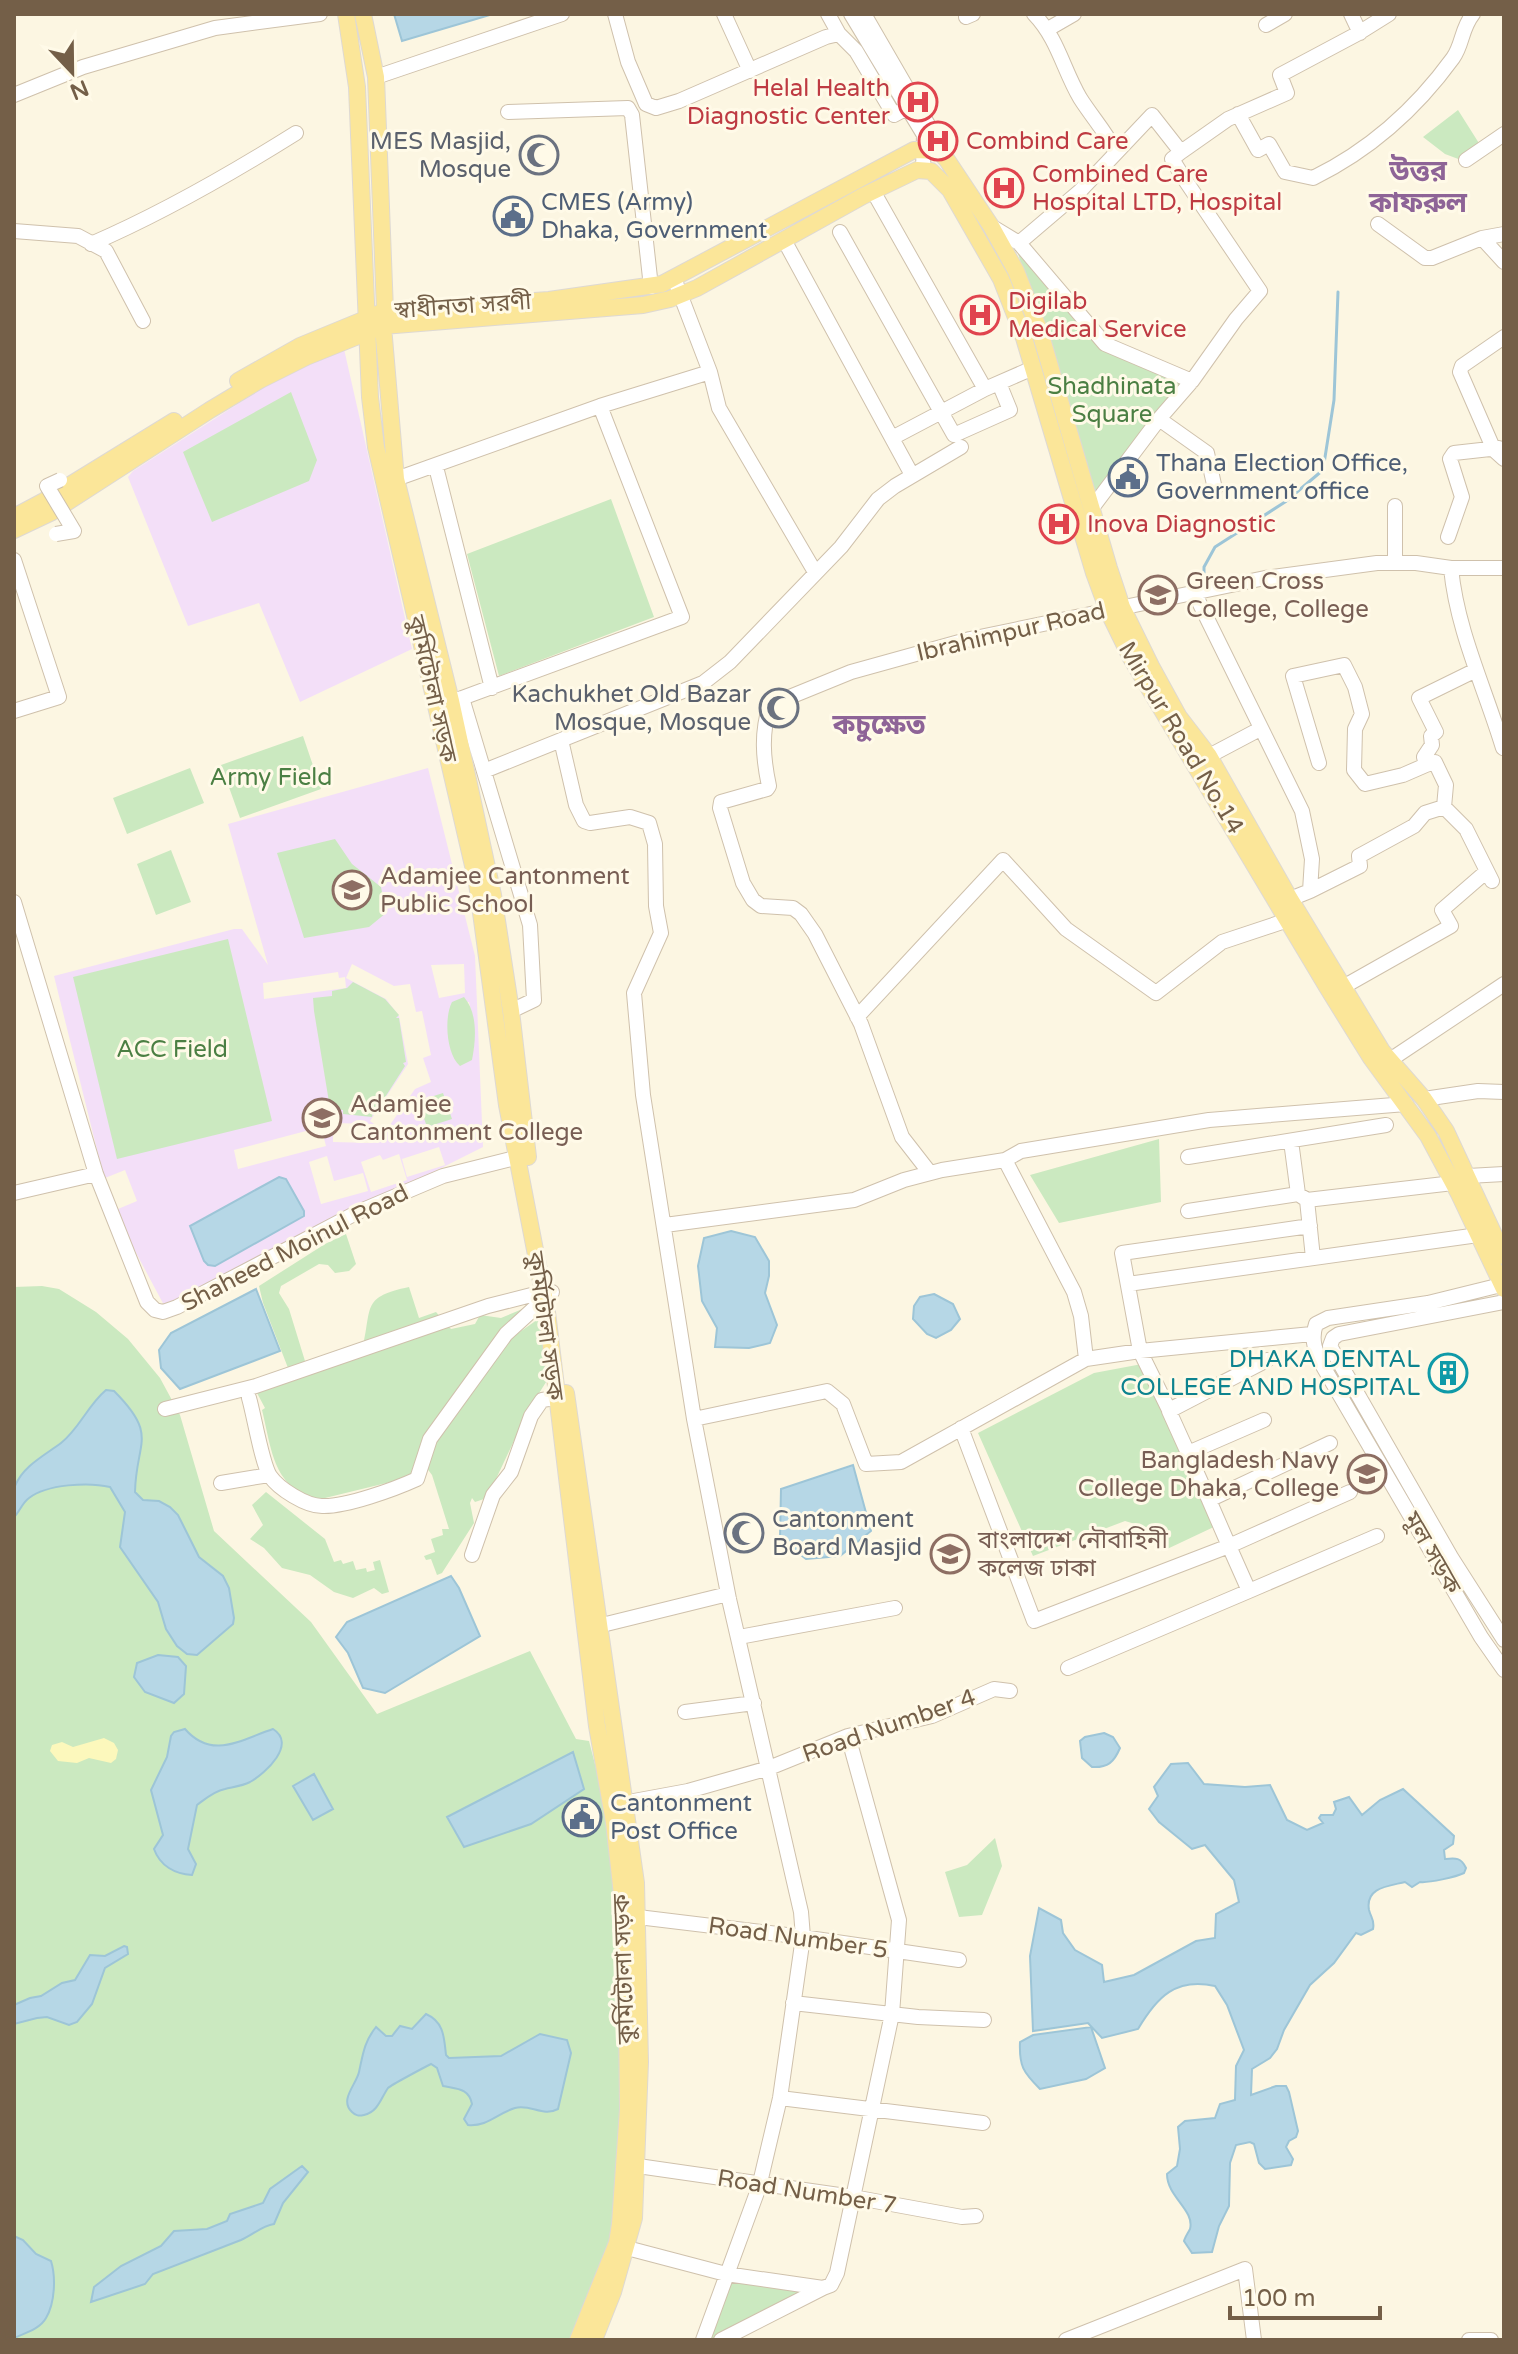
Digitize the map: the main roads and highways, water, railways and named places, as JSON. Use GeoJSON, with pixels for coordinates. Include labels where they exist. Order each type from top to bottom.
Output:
{"type":"FeatureCollection","features":[{"type":"Feature","properties":{"kind":"main road"},"geometry":{"type":"LineString","coordinates":[[346,14],[357,87],[376,321]]}},
{"type":"Feature","properties":{"kind":"main road"},"geometry":{"type":"LineString","coordinates":[[363,14],[376,77],[376,321]]}},
{"type":"Feature","properties":{"kind":"main road","name":"স্বাধীনতা সরণী"},"geometry":{"type":"LineString","coordinates":[[14,517],[300,346],[376,321],[651,287],[674,278],[914,150],[928,150]]}},
{"type":"Feature","properties":{"kind":"main road","name":"Mirpur Road No.14"},"geometry":{"type":"LineString","coordinates":[[928,150],[939,151],[947,160],[991,226],[1016,271],[1040,332],[1092,508],[1115,609],[1179,717],[1209,756],[1343,987],[1390,1060],[1424,1099],[1446,1131],[1478,1235],[1503,1292]]}},
{"type":"Feature","properties":{"kind":"main road","name":"স্বাধীনতা সরণী"},"geometry":{"type":"LineString","coordinates":[[14,530],[52,512],[260,380],[376,321],[643,305],[680,295],[873,191],[924,170]]}},
{"type":"Feature","properties":{"kind":"main road","name":"Mirpur Road No.14"},"geometry":{"type":"LineString","coordinates":[[924,170],[950,190],[1001,279],[1131,658],[1371,1058],[1460,1179],[1504,1256]]}},
{"type":"Feature","properties":{"kind":"main road","name":"কুর্মিটোলা সড়ক"},"geometry":{"type":"LineString","coordinates":[[376,321],[396,479],[456,700],[493,895],[511,1011],[523,1156],[561,1399],[597,1726],[614,1822],[626,1931],[628,2109],[620,2224],[617,2243],[578,2340]]}},
{"type":"Feature","properties":{"kind":"main road","name":"কুর্মিটোলা সড়ক"},"geometry":{"type":"LineString","coordinates":[[376,321],[376,447],[477,883],[507,1105],[523,1156]]}},
{"type":"Feature","properties":{"kind":"main road","name":"কুর্মিটোলা সড়ক"},"geometry":{"type":"LineString","coordinates":[[561,1399],[598,1626],[636,1883],[638,1917],[638,2166],[634,2218],[627,2248],[594,2340]]}},
{"type":"Feature","properties":{"kind":"water"},"geometry":{"type":"Polygon","coordinates":[[[394,14],[493,14],[402,41],[394,14]]]}},
{"type":"Feature","properties":{"kind":"water"},"geometry":{"type":"Polygon","coordinates":[[[279,1177],[286,1179],[304,1216],[215,1266],[208,1265],[190,1226],[279,1177]]]}},
{"type":"Feature","properties":{"kind":"water"},"geometry":{"type":"Polygon","coordinates":[[[731,1231],[755,1237],[769,1261],[765,1293],[777,1325],[770,1343],[749,1348],[715,1347],[717,1328],[702,1301],[698,1266],[704,1238],[731,1231]]]}},
{"type":"Feature","properties":{"kind":"water"},"geometry":{"type":"Polygon","coordinates":[[[256,1289],[280,1351],[180,1389],[161,1368],[159,1350],[171,1333],[256,1289]]]}},
{"type":"Feature","properties":{"kind":"water"},"geometry":{"type":"Polygon","coordinates":[[[934,1294],[953,1304],[960,1319],[951,1330],[936,1338],[927,1334],[913,1319],[914,1306],[920,1297],[934,1294]]]}},
{"type":"Feature","properties":{"kind":"water"},"geometry":{"type":"Polygon","coordinates":[[[106,1390],[114,1391],[128,1406],[141,1429],[135,1492],[143,1500],[159,1501],[178,1515],[199,1557],[223,1576],[229,1588],[233,1624],[197,1655],[187,1654],[177,1646],[166,1629],[158,1602],[120,1547],[125,1512],[110,1487],[80,1485],[46,1490],[29,1498],[14,1517],[15,1486],[23,1473],[67,1437],[106,1390]]]}},
{"type":"Feature","properties":{"kind":"water"},"geometry":{"type":"Polygon","coordinates":[[[853,1465],[871,1531],[840,1556],[806,1559],[780,1539],[781,1489],[853,1465]]]}},
{"type":"Feature","properties":{"kind":"water"},"geometry":{"type":"Polygon","coordinates":[[[451,1576],[480,1636],[385,1693],[363,1688],[348,1653],[336,1637],[347,1622],[451,1576]]]}},
{"type":"Feature","properties":{"kind":"water"},"geometry":{"type":"Polygon","coordinates":[[[158,1655],[178,1657],[186,1666],[184,1694],[174,1703],[145,1692],[134,1677],[137,1663],[158,1655]]]}},
{"type":"Feature","properties":{"kind":"water"},"geometry":{"type":"Polygon","coordinates":[[[185,1729],[195,1738],[216,1746],[238,1742],[273,1729],[282,1742],[276,1758],[257,1778],[217,1792],[197,1805],[188,1849],[196,1864],[192,1875],[169,1868],[154,1849],[163,1835],[151,1790],[167,1757],[171,1736],[185,1729]]]}},
{"type":"Feature","properties":{"kind":"water"},"geometry":{"type":"Polygon","coordinates":[[[1104,1733],[1113,1737],[1120,1748],[1110,1763],[1092,1767],[1082,1758],[1080,1741],[1104,1733]]]}},
{"type":"Feature","properties":{"kind":"water"},"geometry":{"type":"Polygon","coordinates":[[[573,1752],[584,1789],[531,1824],[464,1847],[447,1817],[573,1752]]]}},
{"type":"Feature","properties":{"kind":"water"},"geometry":{"type":"Polygon","coordinates":[[[1188,1763],[1204,1784],[1270,1785],[1287,1820],[1307,1830],[1323,1823],[1319,1818],[1321,1815],[1333,1815],[1336,1809],[1334,1802],[1349,1797],[1362,1815],[1380,1800],[1403,1789],[1454,1836],[1453,1844],[1444,1850],[1445,1859],[1457,1859],[1466,1868],[1460,1875],[1420,1882],[1412,1887],[1405,1882],[1380,1889],[1371,1896],[1369,1910],[1373,1929],[1361,1935],[1356,1933],[1334,1963],[1310,1985],[1284,2030],[1277,2049],[1270,2058],[1252,2069],[1251,2095],[1276,2086],[1286,2086],[1289,2092],[1298,2131],[1286,2147],[1293,2159],[1291,2165],[1265,2169],[1259,2163],[1254,2144],[1236,2145],[1230,2163],[1229,2206],[1219,2226],[1212,2252],[1192,2253],[1184,2241],[1190,2229],[1189,2216],[1171,2190],[1167,2174],[1177,2166],[1180,2149],[1178,2127],[1185,2121],[1215,2118],[1220,2104],[1235,2100],[1236,2066],[1244,2050],[1227,2005],[1215,1986],[1189,1984],[1160,1999],[1138,2029],[1102,2038],[1088,2023],[1033,2031],[1030,1956],[1039,1908],[1061,1920],[1063,1933],[1075,1950],[1102,1965],[1104,1982],[1134,1975],[1196,1941],[1215,1938],[1216,1914],[1239,1902],[1234,1880],[1205,1845],[1192,1849],[1159,1822],[1149,1809],[1158,1796],[1154,1787],[1171,1764],[1188,1763]]]}},
{"type":"Feature","properties":{"kind":"water"},"geometry":{"type":"Polygon","coordinates":[[[314,1774],[333,1809],[313,1820],[293,1786],[314,1774]]]}},
{"type":"Feature","properties":{"kind":"water"},"geometry":{"type":"Polygon","coordinates":[[[124,1946],[128,1954],[105,1968],[92,2004],[77,2022],[69,2025],[47,2017],[14,2024],[14,2005],[75,1980],[90,1955],[105,1956],[124,1946]]]}},
{"type":"Feature","properties":{"kind":"water"},"geometry":{"type":"Polygon","coordinates":[[[426,2014],[440,2026],[449,2058],[501,2056],[540,2034],[567,2040],[571,2053],[558,2109],[547,2112],[515,2108],[487,2122],[468,2125],[464,2119],[472,2104],[468,2095],[462,2090],[443,2086],[437,2068],[431,2064],[388,2088],[373,2111],[362,2115],[353,2113],[348,2107],[348,2097],[366,2043],[376,2027],[386,2036],[392,2036],[400,2026],[412,2029],[426,2014]]]}},
{"type":"Feature","properties":{"kind":"water"},"geometry":{"type":"Polygon","coordinates":[[[1091,2027],[1105,2068],[1086,2079],[1040,2089],[1023,2068],[1020,2042],[1033,2035],[1091,2027]]]}},
{"type":"Feature","properties":{"kind":"water"},"geometry":{"type":"Polygon","coordinates":[[[302,2166],[308,2172],[283,2203],[274,2224],[153,2274],[145,2284],[91,2302],[94,2287],[121,2266],[161,2246],[174,2231],[207,2229],[227,2221],[230,2214],[263,2203],[270,2189],[302,2166]]]}},
{"type":"Feature","properties":{"kind":"water"},"geometry":{"type":"Polygon","coordinates":[[[14,2236],[23,2240],[36,2254],[51,2261],[54,2282],[53,2298],[43,2322],[14,2338],[14,2236]]]}},
{"type":"Feature","properties":{"kind":"waterway"},"geometry":{"type":"LineString","coordinates":[[1204,576],[1204,567],[1215,547],[1285,502],[1323,470],[1334,400],[1338,292]]}},
{"type":"Feature","properties":{"kind":"place","name":"Helal Health Diagnostic Center"},"geometry":{"type":"Point","coordinates":[918,102]}},
{"type":"Feature","properties":{"kind":"place","name":"Combind Care"},"geometry":{"type":"Point","coordinates":[938,141]}},
{"type":"Feature","properties":{"kind":"place","name":"MES Masjid, Mosque"},"geometry":{"type":"Point","coordinates":[539,155]}},
{"type":"Feature","properties":{"kind":"place","name":"Combined Care Hospital LTD, Hospital"},"geometry":{"type":"Point","coordinates":[1004,188]}},
{"type":"Feature","properties":{"kind":"place","name":"CMES (Army) Dhaka, Government"},"geometry":{"type":"Point","coordinates":[513,216]}},
{"type":"Feature","properties":{"kind":"place","name":"Digilab Medical Service"},"geometry":{"type":"Point","coordinates":[980,315]}},
{"type":"Feature","properties":{"kind":"place","name":"Thana Election Office, Government office"},"geometry":{"type":"Point","coordinates":[1128,477]}},
{"type":"Feature","properties":{"kind":"place","name":"Inova Diagnostic"},"geometry":{"type":"Point","coordinates":[1059,524]}},
{"type":"Feature","properties":{"kind":"place","name":"Green Cross College, College"},"geometry":{"type":"Point","coordinates":[1158,595]}},
{"type":"Feature","properties":{"kind":"place","name":"Kachukhet Old Bazar Mosque, Mosque"},"geometry":{"type":"Point","coordinates":[779,708]}},
{"type":"Feature","properties":{"kind":"place","name":"Adamjee Cantonment Public School"},"geometry":{"type":"Point","coordinates":[352,890]}},
{"type":"Feature","properties":{"kind":"place","name":"Adamjee Cantonment College"},"geometry":{"type":"Point","coordinates":[322,1118]}},
{"type":"Feature","properties":{"kind":"place","name":"DHAKA DENTAL COLLEGE AND HOSPITAL"},"geometry":{"type":"Point","coordinates":[1448,1373]}},
{"type":"Feature","properties":{"kind":"place","name":"Bangladesh Navy College Dhaka, College"},"geometry":{"type":"Point","coordinates":[1367,1474]}},
{"type":"Feature","properties":{"kind":"place","name":"Cantonment Board Masjid"},"geometry":{"type":"Point","coordinates":[744,1533]}},
{"type":"Feature","properties":{"kind":"place","name":"বাংলাদেশ নৌবাহিনী কলেজ ঢাকা"},"geometry":{"type":"Point","coordinates":[950,1554]}},
{"type":"Feature","properties":{"kind":"place","name":"Cantonment Post Office"},"geometry":{"type":"Point","coordinates":[582,1817]}},
{"type":"Feature","properties":{"kind":"district","name":"উত্তর কাফরুল"},"geometry":{"type":"Point","coordinates":[1418,187]}},
{"type":"Feature","properties":{"kind":"district","name":"কচুক্ষেত"},"geometry":{"type":"Point","coordinates":[879,725]}},
{"type":"Feature","properties":{"kind":"park label","name":"Shadhinata Square"},"geometry":{"type":"Point","coordinates":[1112,400]}},
{"type":"Feature","properties":{"kind":"park label","name":"Army Field"},"geometry":{"type":"Point","coordinates":[271,777]}},
{"type":"Feature","properties":{"kind":"park label","name":"ACC Field"},"geometry":{"type":"Point","coordinates":[172,1049]}}]}
